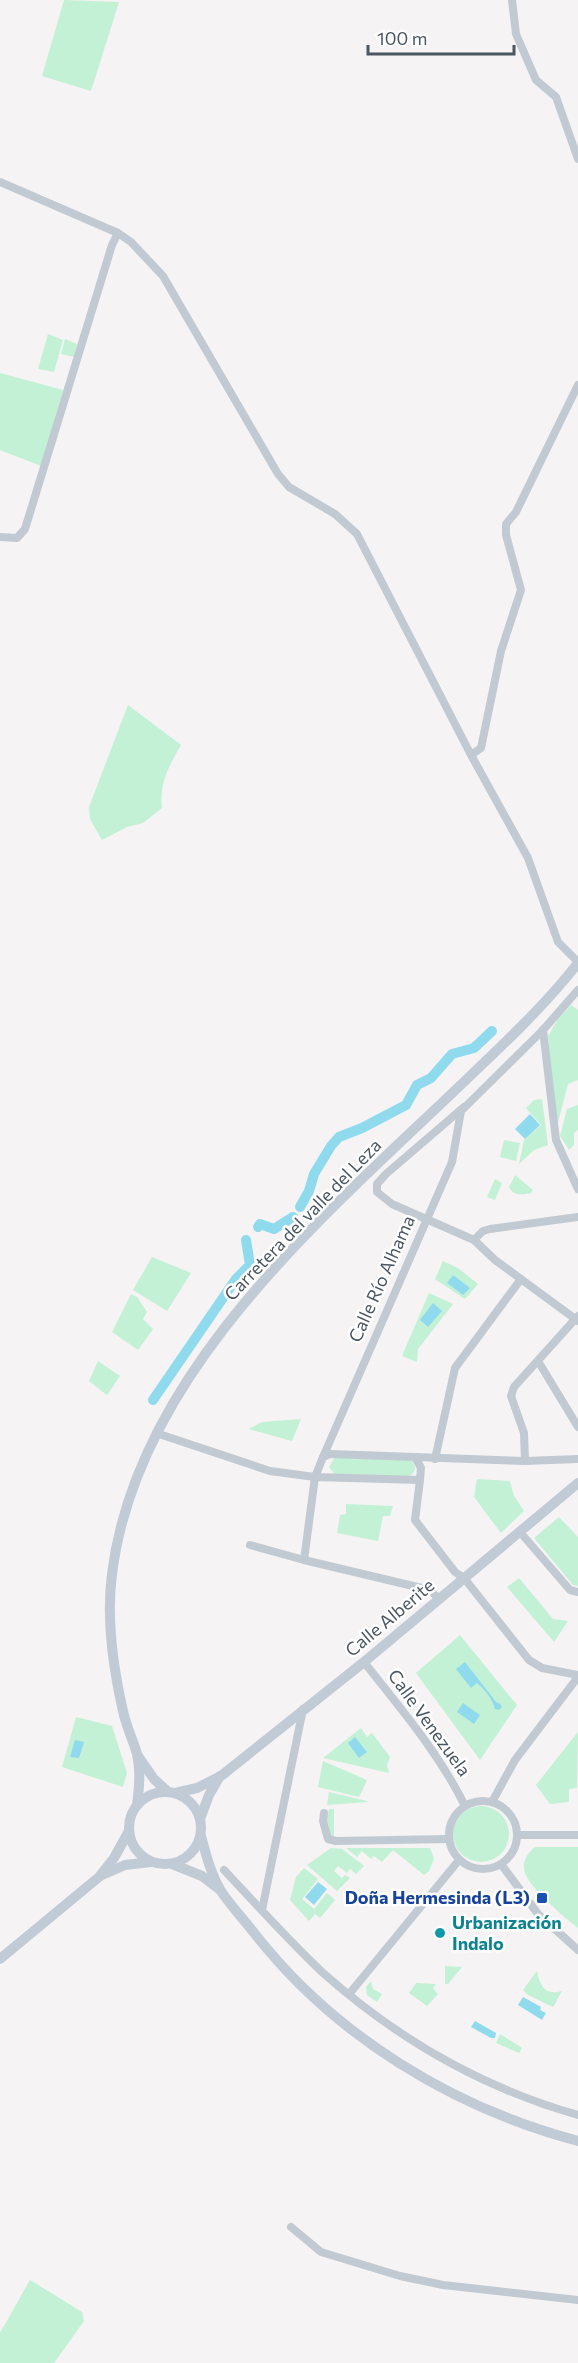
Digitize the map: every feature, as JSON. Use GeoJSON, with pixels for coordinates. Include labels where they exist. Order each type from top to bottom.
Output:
{"type":"FeatureCollection","features":[{"type":"Feature","properties":{"kind":"main road","name":"Carretera del valle del Leza"},"geometry":{"type":"LineString","coordinates":[[137,1805],[140,1782],[138,1756],[123,1713],[113,1663],[110,1624],[111,1575],[133,1484],[156,1433],[193,1370],[258,1287],[349,1193],[494,1053],[578,963]]}},
{"type":"Feature","properties":{"kind":"main road","name":"Calle Alberite"},"geometry":{"type":"LineString","coordinates":[[171,1793],[197,1788],[220,1776],[364,1662],[578,1483]]}},
{"type":"Feature","properties":{"kind":"main road","name":"Carretera del valle del Leza"},"geometry":{"type":"LineString","coordinates":[[138,1756],[154,1779],[171,1793]]}},
{"type":"Feature","properties":{"kind":"main road","name":"Calle Alberite"},"geometry":{"type":"LineString","coordinates":[[201,1819],[209,1795],[220,1776]]}},
{"type":"Feature","properties":{"kind":"main road"},"geometry":{"type":"LineString","coordinates":[[0,1959],[99,1876],[114,1858],[129,1831],[132,1813],[137,1805],[151,1795],[171,1793],[188,1800],[201,1819],[201,1836],[208,1862],[222,1891],[284,1969],[346,2026],[409,2068],[453,2093],[542,2132],[578,2141]]}},
{"type":"Feature","properties":{"kind":"main road"},"geometry":{"type":"LineString","coordinates":[[129,1831],[136,1850],[151,1862]]}},
{"type":"Feature","properties":{"kind":"main road"},"geometry":{"type":"LineString","coordinates":[[172,1864],[194,1851],[201,1836]]}},
{"type":"Feature","properties":{"kind":"main road"},"geometry":{"type":"LineString","coordinates":[[99,1876],[125,1864],[151,1862],[172,1864],[202,1876],[222,1891]]}},
{"type":"Feature","properties":{"kind":"street"},"geometry":{"type":"LineString","coordinates":[[512,0],[516,34],[536,80],[556,97],[578,159]]}},
{"type":"Feature","properties":{"kind":"street"},"geometry":{"type":"LineString","coordinates":[[0,182],[118,233],[131,242],[163,276],[278,474],[289,487],[336,514],[357,534],[471,755],[528,858],[558,942],[578,963]]}},
{"type":"Feature","properties":{"kind":"street"},"geometry":{"type":"LineString","coordinates":[[0,537],[17,538],[25,529],[112,245],[118,233]]}},
{"type":"Feature","properties":{"kind":"street"},"geometry":{"type":"LineString","coordinates":[[471,755],[481,748],[501,651],[521,590],[506,535],[506,524],[516,512],[578,384]]}},
{"type":"Feature","properties":{"kind":"street"},"geometry":{"type":"LineString","coordinates":[[525,1461],[524,1433],[511,1396],[514,1386],[577,1319],[495,1260],[474,1240],[392,1204],[378,1192],[377,1184],[437,1128],[471,1101],[543,1030],[578,990]]}},
{"type":"Feature","properties":{"kind":"street"},"geometry":{"type":"LineString","coordinates":[[543,1030],[556,1140],[578,1189]]}},
{"type":"Feature","properties":{"kind":"street","name":"Calle Río Alhama"},"geometry":{"type":"LineString","coordinates":[[315,1478],[452,1162],[462,1112],[471,1101]]}},
{"type":"Feature","properties":{"kind":"street"},"geometry":{"type":"LineString","coordinates":[[474,1240],[483,1231],[489,1229],[578,1217]]}},
{"type":"Feature","properties":{"kind":"street"},"geometry":{"type":"LineString","coordinates":[[492,1802],[515,1760],[578,1676],[542,1668],[529,1660],[464,1578],[455,1572],[415,1520],[421,1470],[423,1463],[432,1458],[454,1368],[521,1279]]}},
{"type":"Feature","properties":{"kind":"street"},"geometry":{"type":"LineString","coordinates":[[537,1361],[578,1427]]}},
{"type":"Feature","properties":{"kind":"street"},"geometry":{"type":"LineString","coordinates":[[156,1433],[270,1471],[315,1478],[420,1480]]}},
{"type":"Feature","properties":{"kind":"street"},"geometry":{"type":"LineString","coordinates":[[334,1478],[320,1471],[321,1461],[330,1454],[525,1461],[578,1459]]}},
{"type":"Feature","properties":{"kind":"street"},"geometry":{"type":"LineString","coordinates":[[415,1457],[421,1470]]}},
{"type":"Feature","properties":{"kind":"street"},"geometry":{"type":"LineString","coordinates":[[304,1560],[315,1478]]}},
{"type":"Feature","properties":{"kind":"street"},"geometry":{"type":"LineString","coordinates":[[520,1532],[570,1590],[578,1592]]}},
{"type":"Feature","properties":{"kind":"street"},"geometry":{"type":"LineString","coordinates":[[250,1545],[430,1590],[439,1599]]}},
{"type":"Feature","properties":{"kind":"street","name":"Calle Venezuela"},"geometry":{"type":"LineString","coordinates":[[364,1662],[423,1737],[465,1806]]}},
{"type":"Feature","properties":{"kind":"street"},"geometry":{"type":"LineString","coordinates":[[262,1910],[303,1709]]}},
{"type":"Feature","properties":{"kind":"street"},"geometry":{"type":"LineString","coordinates":[[473,1802],[492,1802],[510,1814],[517,1835],[515,1846],[510,1856],[501,1864],[479,1869],[468,1866],[459,1860],[448,1839],[452,1820],[465,1806],[473,1802]]}},
{"type":"Feature","properties":{"kind":"street"},"geometry":{"type":"LineString","coordinates":[[324,1813],[323,1821],[328,1839],[336,1841],[448,1839]]}},
{"type":"Feature","properties":{"kind":"street"},"geometry":{"type":"LineString","coordinates":[[517,1835],[578,1835]]}},
{"type":"Feature","properties":{"kind":"street"},"geometry":{"type":"LineString","coordinates":[[350,1993],[459,1860]]}},
{"type":"Feature","properties":{"kind":"street"},"geometry":{"type":"LineString","coordinates":[[501,1864],[538,1914],[578,1950]]}},
{"type":"Feature","properties":{"kind":"street"},"geometry":{"type":"LineString","coordinates":[[224,1870],[323,1973],[415,2043],[481,2080],[541,2104],[578,2115]]}},
{"type":"Feature","properties":{"kind":"street"},"geometry":{"type":"LineString","coordinates":[[291,2227],[321,2252],[400,2276],[443,2285],[578,2300]]}},
{"type":"Feature","properties":{"kind":"green space"},"geometry":{"type":"Polygon","coordinates":[[[64,0],[119,2],[91,91],[42,76],[64,0]]]}},
{"type":"Feature","properties":{"kind":"green space"},"geometry":{"type":"Polygon","coordinates":[[[48,334],[63,340],[54,372],[38,369],[48,334]]]}},
{"type":"Feature","properties":{"kind":"green space"},"geometry":{"type":"Polygon","coordinates":[[[65,339],[77,344],[74,357],[61,354],[65,339]]]}},
{"type":"Feature","properties":{"kind":"green space"},"geometry":{"type":"Polygon","coordinates":[[[0,373],[63,390],[41,466],[0,450],[0,373]]]}},
{"type":"Feature","properties":{"kind":"green space"},"geometry":{"type":"Polygon","coordinates":[[[128,705],[181,745],[166,775],[161,799],[162,808],[143,823],[127,827],[102,840],[90,819],[89,807],[128,705]]]}},
{"type":"Feature","properties":{"kind":"green space"},"geometry":{"type":"Polygon","coordinates":[[[571,1005],[578,1010],[578,1080],[568,1084],[556,1130],[548,1036],[558,1019],[571,1005]]]}},
{"type":"Feature","properties":{"kind":"green space"},"geometry":{"type":"Polygon","coordinates":[[[542,1099],[548,1145],[534,1150],[519,1164],[524,1140],[541,1125],[526,1108],[534,1100],[542,1099]]]}},
{"type":"Feature","properties":{"kind":"green space"},"geometry":{"type":"Polygon","coordinates":[[[578,1105],[578,1130],[574,1133],[574,1145],[569,1150],[560,1136],[567,1109],[578,1105]]]}},
{"type":"Feature","properties":{"kind":"green space"},"geometry":{"type":"Polygon","coordinates":[[[504,1140],[520,1143],[516,1161],[500,1157],[504,1140]]]}},
{"type":"Feature","properties":{"kind":"green space"},"geometry":{"type":"Polygon","coordinates":[[[515,1175],[533,1190],[531,1193],[518,1194],[511,1190],[509,1187],[515,1175]]]}},
{"type":"Feature","properties":{"kind":"green space"},"geometry":{"type":"Polygon","coordinates":[[[495,1179],[502,1183],[495,1200],[487,1197],[495,1179]]]}},
{"type":"Feature","properties":{"kind":"green space"},"geometry":{"type":"Polygon","coordinates":[[[152,1257],[191,1273],[167,1311],[133,1290],[152,1257]]]}},
{"type":"Feature","properties":{"kind":"green space"},"geometry":{"type":"Polygon","coordinates":[[[443,1261],[458,1268],[478,1284],[465,1299],[435,1279],[443,1261]]]}},
{"type":"Feature","properties":{"kind":"green space"},"geometry":{"type":"Polygon","coordinates":[[[429,1293],[453,1304],[418,1349],[417,1362],[402,1356],[429,1293]]]}},
{"type":"Feature","properties":{"kind":"green space"},"geometry":{"type":"Polygon","coordinates":[[[131,1294],[137,1297],[147,1312],[143,1319],[153,1329],[138,1350],[112,1332],[131,1294]]]}},
{"type":"Feature","properties":{"kind":"green space"},"geometry":{"type":"Polygon","coordinates":[[[98,1361],[120,1376],[107,1395],[89,1381],[98,1361]]]}},
{"type":"Feature","properties":{"kind":"green space"},"geometry":{"type":"Polygon","coordinates":[[[301,1419],[292,1441],[249,1429],[262,1422],[301,1419]]]}},
{"type":"Feature","properties":{"kind":"green space"},"geometry":{"type":"Polygon","coordinates":[[[335,1457],[411,1460],[415,1469],[413,1473],[404,1478],[335,1475],[329,1467],[335,1457]]]}},
{"type":"Feature","properties":{"kind":"green space"},"geometry":{"type":"Polygon","coordinates":[[[477,1479],[510,1481],[514,1496],[524,1511],[501,1533],[474,1497],[477,1479]]]}},
{"type":"Feature","properties":{"kind":"green space"},"geometry":{"type":"Polygon","coordinates":[[[346,1504],[393,1506],[390,1516],[383,1516],[378,1541],[337,1533],[340,1515],[346,1514],[346,1504]]]}},
{"type":"Feature","properties":{"kind":"green space"},"geometry":{"type":"Polygon","coordinates":[[[559,1517],[578,1537],[578,1586],[573,1585],[534,1538],[559,1517]]]}},
{"type":"Feature","properties":{"kind":"green space"},"geometry":{"type":"Polygon","coordinates":[[[519,1578],[553,1619],[568,1621],[554,1642],[507,1587],[519,1578]]]}},
{"type":"Feature","properties":{"kind":"green space"},"geometry":{"type":"Polygon","coordinates":[[[460,1635],[517,1705],[480,1760],[416,1673],[460,1635]]]}},
{"type":"Feature","properties":{"kind":"green space"},"geometry":{"type":"Polygon","coordinates":[[[76,1717],[112,1726],[127,1773],[123,1787],[62,1767],[76,1717]]]}},
{"type":"Feature","properties":{"kind":"green space"},"geometry":{"type":"Polygon","coordinates":[[[361,1728],[367,1737],[372,1733],[390,1757],[387,1765],[389,1773],[323,1758],[361,1728]]]}},
{"type":"Feature","properties":{"kind":"green space"},"geometry":{"type":"Polygon","coordinates":[[[578,1732],[577,1788],[569,1789],[569,1802],[550,1804],[536,1785],[578,1732]]]}},
{"type":"Feature","properties":{"kind":"green space"},"geometry":{"type":"Polygon","coordinates":[[[323,1761],[367,1780],[359,1797],[318,1787],[323,1761]]]}},
{"type":"Feature","properties":{"kind":"green space"},"geometry":{"type":"Polygon","coordinates":[[[329,1792],[367,1801],[369,1802],[327,1805],[329,1792]]]}},
{"type":"Feature","properties":{"kind":"green space"},"geometry":{"type":"Polygon","coordinates":[[[476,1806],[486,1806],[501,1814],[507,1823],[509,1834],[507,1845],[501,1854],[486,1862],[476,1862],[465,1857],[458,1850],[453,1839],[453,1829],[458,1818],[465,1811],[476,1806]]]}},
{"type":"Feature","properties":{"kind":"green space"},"geometry":{"type":"Polygon","coordinates":[[[329,1809],[334,1809],[334,1836],[331,1836],[326,1820],[329,1809]]]}},
{"type":"Feature","properties":{"kind":"green space"},"geometry":{"type":"Polygon","coordinates":[[[535,1847],[578,1847],[578,1928],[546,1900],[526,1875],[524,1862],[535,1847]]]}},
{"type":"Feature","properties":{"kind":"green space"},"geometry":{"type":"Polygon","coordinates":[[[331,1848],[342,1849],[364,1866],[356,1874],[350,1869],[347,1873],[338,1866],[334,1871],[342,1878],[345,1875],[350,1878],[337,1891],[307,1865],[331,1848]]]}},
{"type":"Feature","properties":{"kind":"green space"},"geometry":{"type":"Polygon","coordinates":[[[346,1848],[430,1848],[434,1859],[429,1871],[424,1875],[393,1850],[382,1862],[374,1856],[371,1859],[362,1851],[357,1857],[346,1848]]]}},
{"type":"Feature","properties":{"kind":"green space"},"geometry":{"type":"Polygon","coordinates":[[[304,1868],[318,1879],[302,1899],[314,1909],[327,1893],[335,1900],[320,1918],[315,1914],[309,1921],[290,1900],[296,1877],[304,1868]]]}},
{"type":"Feature","properties":{"kind":"green space"},"geometry":{"type":"Polygon","coordinates":[[[445,1966],[462,1967],[448,1984],[445,1984],[445,1966]]]}},
{"type":"Feature","properties":{"kind":"green space"},"geometry":{"type":"Polygon","coordinates":[[[537,1971],[547,1991],[562,1991],[553,2007],[528,1995],[523,1990],[537,1971]]]}},
{"type":"Feature","properties":{"kind":"green space"},"geometry":{"type":"Polygon","coordinates":[[[371,1981],[373,1989],[382,1994],[377,2002],[367,1995],[366,1987],[371,1981]]]}},
{"type":"Feature","properties":{"kind":"green space"},"geometry":{"type":"Polygon","coordinates":[[[416,1983],[436,1984],[433,1988],[438,1994],[427,2006],[409,1993],[416,1983]]]}},
{"type":"Feature","properties":{"kind":"green space"},"geometry":{"type":"Polygon","coordinates":[[[500,2034],[522,2048],[519,2053],[496,2043],[500,2034]]]}},
{"type":"Feature","properties":{"kind":"green space"},"geometry":{"type":"Polygon","coordinates":[[[30,2280],[82,2312],[84,2321],[54,2363],[0,2363],[0,2333],[30,2280]]]}},
{"type":"Feature","properties":{"kind":"water"},"geometry":{"type":"Polygon","coordinates":[[[530,1114],[540,1125],[525,1139],[515,1129],[530,1114]]]}},
{"type":"Feature","properties":{"kind":"water"},"geometry":{"type":"Polygon","coordinates":[[[453,1275],[470,1288],[463,1295],[447,1283],[453,1275]]]}},
{"type":"Feature","properties":{"kind":"water"},"geometry":{"type":"Polygon","coordinates":[[[433,1303],[442,1311],[428,1327],[420,1320],[433,1303]]]}},
{"type":"Feature","properties":{"kind":"water"},"geometry":{"type":"Polygon","coordinates":[[[465,1662],[500,1704],[502,1707],[499,1710],[495,1709],[490,1698],[477,1683],[471,1688],[456,1669],[465,1662]]]}},
{"type":"Feature","properties":{"kind":"water"},"geometry":{"type":"Polygon","coordinates":[[[463,1703],[480,1715],[474,1724],[457,1712],[463,1703]]]}},
{"type":"Feature","properties":{"kind":"water"},"geometry":{"type":"Polygon","coordinates":[[[355,1737],[367,1752],[359,1758],[348,1743],[355,1737]]]}},
{"type":"Feature","properties":{"kind":"water"},"geometry":{"type":"Polygon","coordinates":[[[75,1740],[84,1742],[79,1758],[70,1757],[75,1740]]]}},
{"type":"Feature","properties":{"kind":"water"},"geometry":{"type":"Polygon","coordinates":[[[318,1882],[327,1889],[314,1905],[305,1897],[318,1882]]]}},
{"type":"Feature","properties":{"kind":"water"},"geometry":{"type":"Polygon","coordinates":[[[523,1997],[541,2007],[540,2010],[546,2013],[542,2020],[518,2005],[523,1997]]]}},
{"type":"Feature","properties":{"kind":"water"},"geometry":{"type":"Polygon","coordinates":[[[475,2021],[496,2033],[495,2038],[471,2027],[475,2021]]]}},
{"type":"Feature","properties":{"kind":"waterway"},"geometry":{"type":"LineString","coordinates":[[300,1207],[309,1191],[314,1174],[339,1137],[406,1105],[417,1085],[431,1078],[452,1054],[474,1048],[492,1031]]}},
{"type":"Feature","properties":{"kind":"waterway"},"geometry":{"type":"LineString","coordinates":[[258,1227],[260,1224],[274,1229],[293,1217]]}},
{"type":"Feature","properties":{"kind":"waterway"},"geometry":{"type":"LineString","coordinates":[[153,1400],[236,1279],[250,1265],[246,1240]]}},
{"type":"Feature","properties":{"kind":"place","name":"Doña Hermesinda (L3)"},"geometry":{"type":"Point","coordinates":[542,1898]}},
{"type":"Feature","properties":{"kind":"place","name":"Urbanización Indalo"},"geometry":{"type":"Point","coordinates":[440,1933]}}]}
